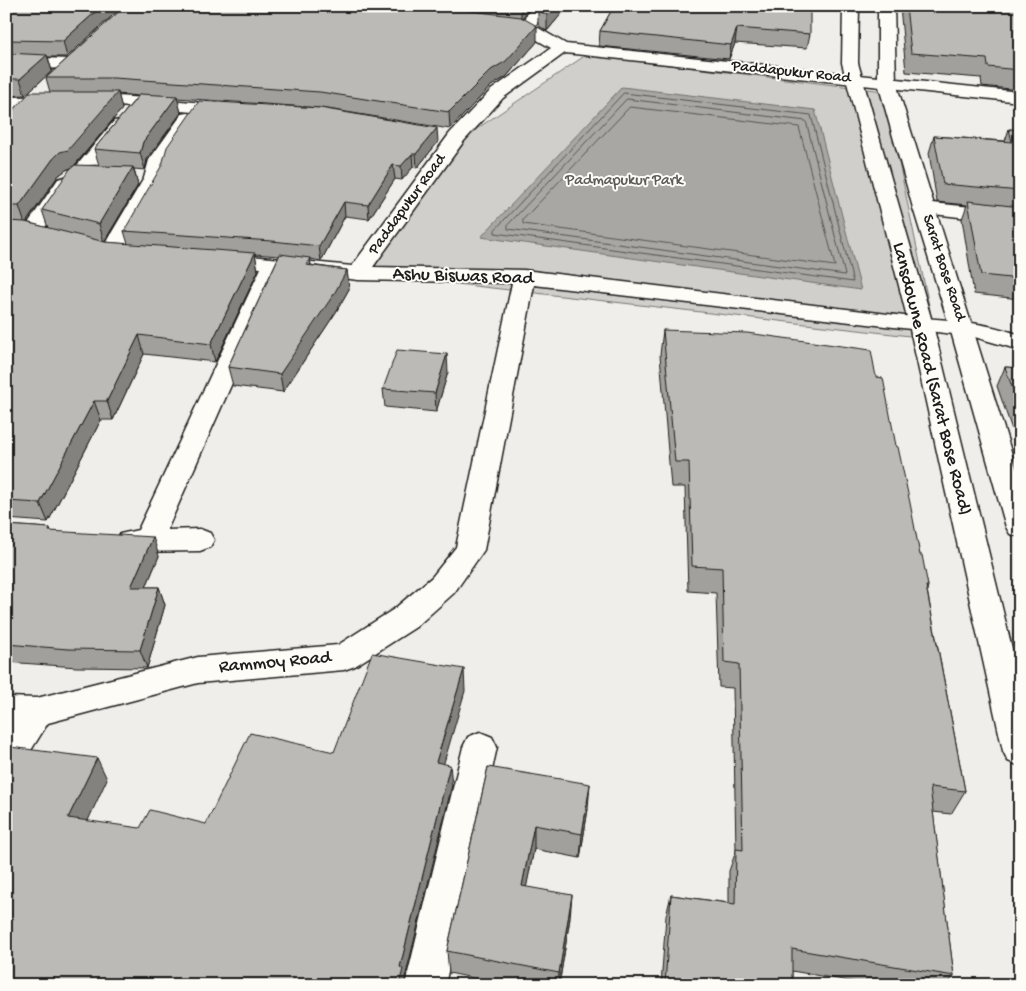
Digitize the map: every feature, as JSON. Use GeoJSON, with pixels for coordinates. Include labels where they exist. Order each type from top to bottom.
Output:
{"type":"FeatureCollection","features":[{"type":"Feature","properties":{"kind":"street"},"geometry":{"type":"LineString","coordinates":[[506,24],[526,27],[541,6]]}},
{"type":"Feature","properties":{"kind":"street","name":"Lansdowne Road (Sarat Bose Road)"},"geometry":{"type":"LineString","coordinates":[[852,6],[850,63],[856,79],[892,223],[921,325],[1020,751]]}},
{"type":"Feature","properties":{"kind":"street","name":"Sarat Bose Road"},"geometry":{"type":"LineString","coordinates":[[886,6],[887,83],[923,208],[962,328],[1020,527]]}},
{"type":"Feature","properties":{"kind":"street","name":"Paddapukur Road"},"geometry":{"type":"LineString","coordinates":[[526,27],[562,48],[1020,97]]}},
{"type":"Feature","properties":{"kind":"street","name":"Paddapukur Road"},"geometry":{"type":"LineString","coordinates":[[358,273],[458,137],[497,94],[562,48]]}},
{"type":"Feature","properties":{"kind":"street"},"geometry":{"type":"LineString","coordinates":[[6,62],[77,59],[12,121]]}},
{"type":"Feature","properties":{"kind":"street"},"geometry":{"type":"LineString","coordinates":[[6,102],[118,101],[244,110]]}},
{"type":"Feature","properties":{"kind":"street"},"geometry":{"type":"LineString","coordinates":[[80,174],[138,103]]}},
{"type":"Feature","properties":{"kind":"street"},"geometry":{"type":"LineString","coordinates":[[111,251],[145,177],[195,108]]}},
{"type":"Feature","properties":{"kind":"street","name":"Paddapukur Road"},"geometry":{"type":"LineString","coordinates":[[438,134],[458,137]]}},
{"type":"Feature","properties":{"kind":"street"},"geometry":{"type":"LineString","coordinates":[[32,233],[67,181],[74,175],[101,174]]}},
{"type":"Feature","properties":{"kind":"street"},"geometry":{"type":"LineString","coordinates":[[923,208],[1020,218]]}},
{"type":"Feature","properties":{"kind":"street","name":"Ashu Biswas Road"},"geometry":{"type":"LineString","coordinates":[[197,258],[274,262],[358,273],[524,277],[921,325],[962,328],[998,334],[1020,343]]}},
{"type":"Feature","properties":{"kind":"street"},"geometry":{"type":"LineString","coordinates":[[147,542],[274,262]]}},
{"type":"Feature","properties":{"kind":"street","name":"Rammoy Road"},"geometry":{"type":"LineString","coordinates":[[22,711],[198,670],[344,657],[404,618],[443,585],[470,550],[524,277]]}},
{"type":"Feature","properties":{"kind":"street"},"geometry":{"type":"LineString","coordinates":[[109,539],[147,542],[200,540]]}},
{"type":"Feature","properties":{"kind":"street"},"geometry":{"type":"LineString","coordinates":[[6,760],[22,711]]}},
{"type":"Feature","properties":{"kind":"street"},"geometry":{"type":"LineString","coordinates":[[425,985],[480,747]]}},
{"type":"Feature","properties":{"kind":"green space","name":"Padmapukur Park"},"geometry":{"type":"Polygon","coordinates":[[[586,55],[884,91],[936,339],[361,273],[469,134],[586,55]]]}},
{"type":"Feature","properties":{"kind":"water"},"geometry":{"type":"Polygon","coordinates":[[[622,87],[815,110],[861,290],[481,237],[622,87]]]}},
{"type":"Feature","properties":{"kind":"building"},"geometry":{"type":"Polygon","coordinates":[[[6,6],[102,6],[63,41],[6,40],[6,6]]]}},
{"type":"Feature","properties":{"kind":"building"},"geometry":{"type":"Polygon","coordinates":[[[125,6],[430,6],[521,17],[537,26],[506,61],[491,70],[449,112],[320,92],[114,78],[46,78],[125,6]]]}},
{"type":"Feature","properties":{"kind":"building"},"geometry":{"type":"Polygon","coordinates":[[[540,6],[555,6],[547,15],[538,10],[540,6]]]}},
{"type":"Feature","properties":{"kind":"building"},"geometry":{"type":"Polygon","coordinates":[[[614,6],[810,6],[810,34],[737,28],[731,45],[600,31],[614,6]]]}},
{"type":"Feature","properties":{"kind":"building"},"geometry":{"type":"Polygon","coordinates":[[[906,6],[1015,6],[1020,22],[1020,70],[988,67],[987,59],[911,53],[906,6]]]}},
{"type":"Feature","properties":{"kind":"building"},"geometry":{"type":"Polygon","coordinates":[[[6,53],[47,55],[20,79],[6,79],[6,53]]]}},
{"type":"Feature","properties":{"kind":"building"},"geometry":{"type":"Polygon","coordinates":[[[30,92],[118,92],[68,150],[60,152],[53,159],[19,206],[6,206],[6,116],[30,92]]]}},
{"type":"Feature","properties":{"kind":"building"},"geometry":{"type":"Polygon","coordinates":[[[140,94],[177,96],[143,142],[140,153],[94,149],[140,94]]]}},
{"type":"Feature","properties":{"kind":"building"},"geometry":{"type":"Polygon","coordinates":[[[199,101],[320,108],[437,128],[416,154],[412,154],[401,166],[393,165],[368,205],[344,202],[319,246],[124,231],[162,165],[167,147],[199,101]]]}},
{"type":"Feature","properties":{"kind":"building"},"geometry":{"type":"Polygon","coordinates":[[[1009,129],[1020,130],[1020,191],[943,184],[934,136],[1012,142],[1009,129]]]}},
{"type":"Feature","properties":{"kind":"building"},"geometry":{"type":"Polygon","coordinates":[[[75,165],[133,167],[99,224],[42,210],[70,169],[75,165]]]}},
{"type":"Feature","properties":{"kind":"building"},"geometry":{"type":"Polygon","coordinates":[[[968,201],[1020,207],[1020,279],[981,275],[968,201]]]}},
{"type":"Feature","properties":{"kind":"building"},"geometry":{"type":"Polygon","coordinates":[[[6,221],[25,222],[105,242],[255,253],[211,344],[139,335],[107,401],[94,401],[40,503],[6,501],[6,221]]]}},
{"type":"Feature","properties":{"kind":"building"},"geometry":{"type":"Polygon","coordinates":[[[280,254],[310,258],[306,265],[347,270],[334,294],[280,374],[228,367],[280,254]]]}},
{"type":"Feature","properties":{"kind":"building"},"geometry":{"type":"Polygon","coordinates":[[[663,330],[747,333],[871,350],[876,377],[883,378],[920,555],[922,555],[928,586],[926,586],[965,791],[930,787],[954,976],[792,949],[792,985],[665,985],[671,895],[735,904],[736,849],[743,850],[739,664],[724,662],[722,568],[692,566],[689,462],[675,462],[663,330]]]}},
{"type":"Feature","properties":{"kind":"building"},"geometry":{"type":"Polygon","coordinates":[[[397,350],[447,354],[435,393],[383,389],[397,350]]]}},
{"type":"Feature","properties":{"kind":"building"},"geometry":{"type":"Polygon","coordinates":[[[1005,367],[1020,368],[1020,409],[1005,367]]]}},
{"type":"Feature","properties":{"kind":"building"},"geometry":{"type":"Polygon","coordinates":[[[6,525],[50,528],[49,531],[153,537],[131,587],[159,587],[140,650],[68,649],[6,644],[6,525]]]}},
{"type":"Feature","properties":{"kind":"building"},"geometry":{"type":"Polygon","coordinates":[[[372,653],[464,669],[436,762],[450,765],[400,967],[403,969],[399,985],[6,985],[6,752],[10,747],[97,758],[68,818],[140,828],[150,810],[206,824],[250,733],[334,752],[372,653]]]}},
{"type":"Feature","properties":{"kind":"building"},"geometry":{"type":"Polygon","coordinates":[[[488,767],[590,784],[582,834],[534,825],[522,886],[572,895],[559,973],[447,951],[488,767]]]}}]}
